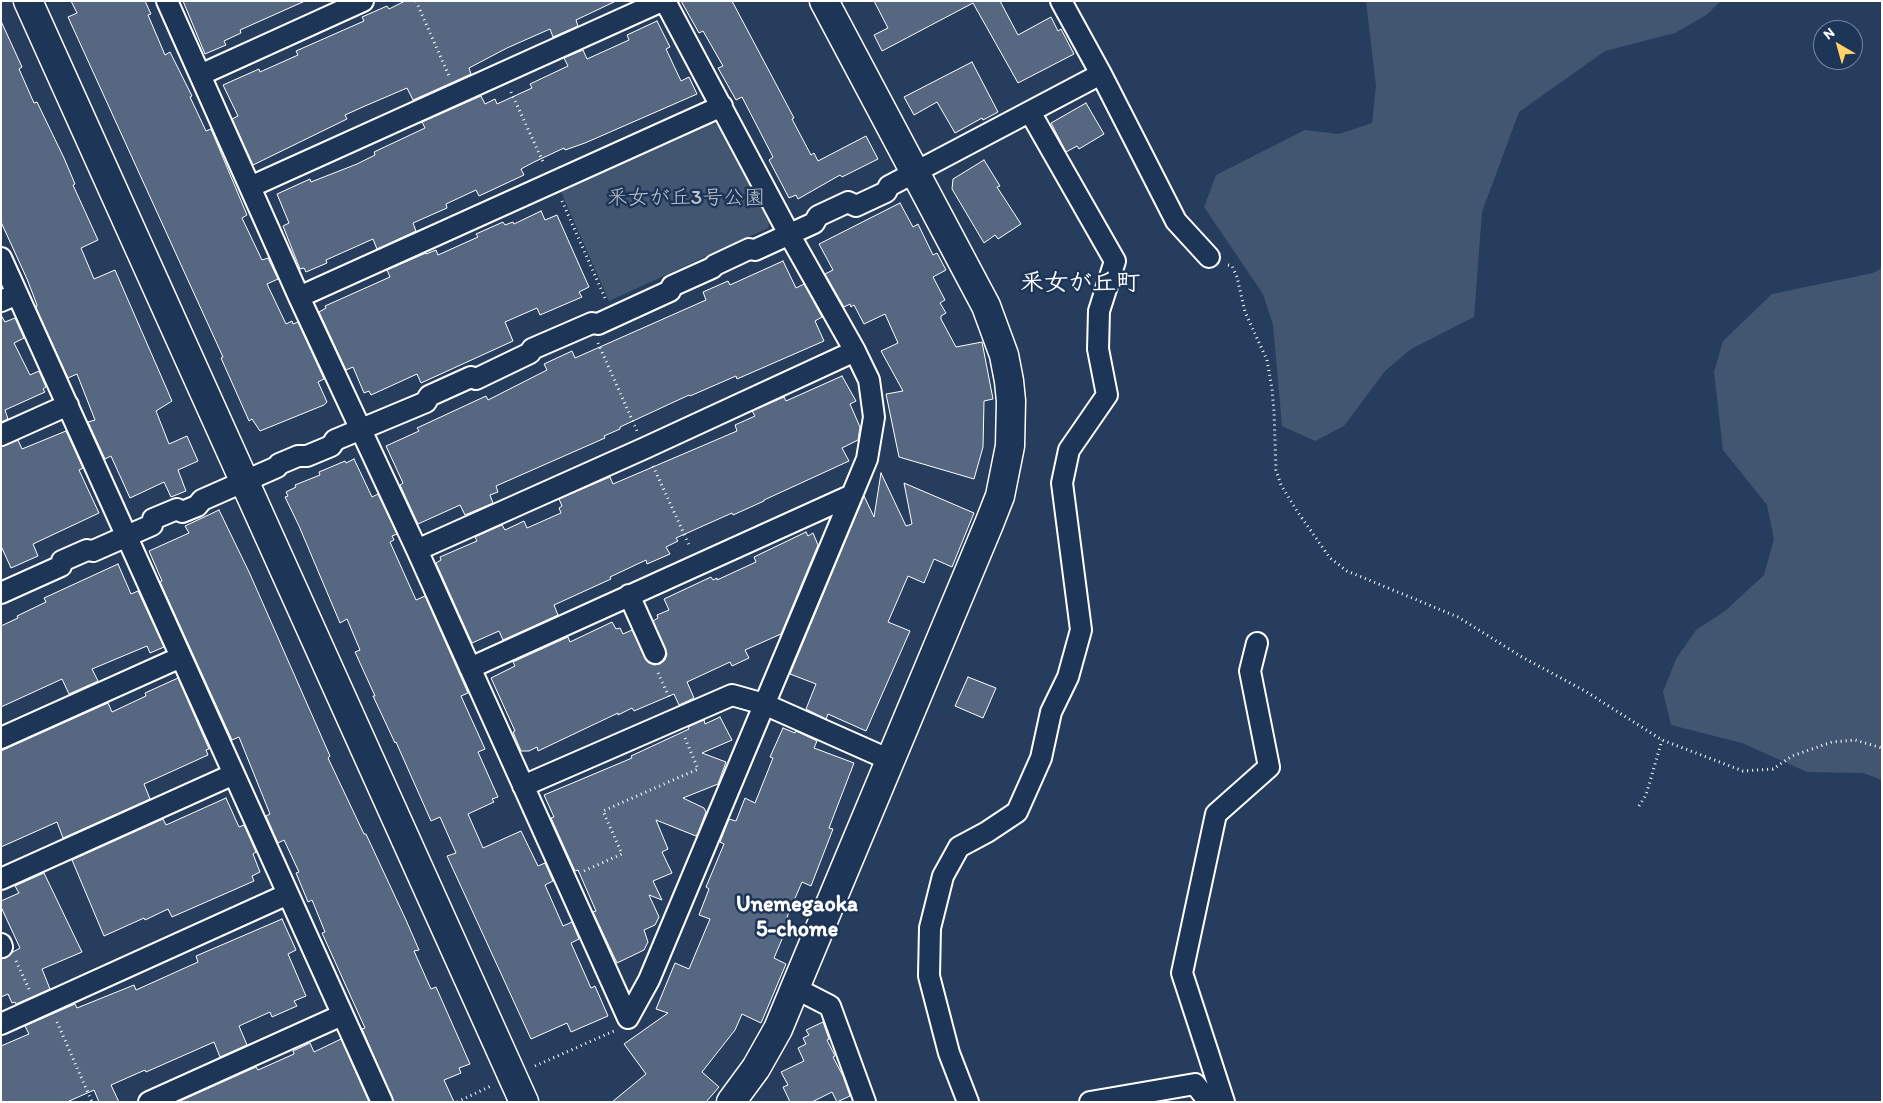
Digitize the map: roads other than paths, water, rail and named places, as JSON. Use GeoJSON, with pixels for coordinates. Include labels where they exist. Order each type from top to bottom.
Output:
{"type":"FeatureCollection","features":[{"type":"Feature","properties":{"kind":"street"},"geometry":{"type":"LineString","coordinates":[[28,1],[243,482],[524,1102]]}},
{"type":"Feature","properties":{"kind":"street"},"geometry":{"type":"LineString","coordinates":[[167,1],[299,297],[417,550],[628,1018],[648,980],[867,458],[874,417],[869,380],[664,1],[250,187]]}},
{"type":"Feature","properties":{"kind":"street"},"geometry":{"type":"LineString","coordinates":[[200,75],[363,1]]}},
{"type":"Feature","properties":{"kind":"street"},"geometry":{"type":"LineString","coordinates":[[731,1102],[756,1068],[778,1029],[1000,496],[1007,468],[1011,422],[1009,381],[1004,355],[986,306],[824,1]]}},
{"type":"Feature","properties":{"kind":"street"},"geometry":{"type":"LineString","coordinates":[[1061,1],[1101,74],[1176,221],[1209,257]]}},
{"type":"Feature","properties":{"kind":"street"},"geometry":{"type":"LineString","coordinates":[[1,593],[61,566],[62,561],[88,550],[93,551],[152,525],[153,519],[177,509],[182,512],[197,506],[202,500],[298,456],[307,456],[331,446],[335,440],[426,402],[429,396],[471,377],[476,379],[530,353],[532,348],[592,322],[598,324],[670,291],[672,286],[712,268],[715,264],[814,223],[818,216],[848,202],[856,206],[886,192],[889,186],[1101,74]]}},
{"type":"Feature","properties":{"kind":"street"},"geometry":{"type":"LineString","coordinates":[[299,297],[722,106]]}},
{"type":"Feature","properties":{"kind":"street"},"geometry":{"type":"LineString","coordinates":[[968,1102],[949,1052],[929,976],[930,928],[943,876],[959,847],[987,832],[1017,812],[1041,758],[1051,712],[1068,677],[1081,630],[1062,483],[1069,450],[1107,395],[1098,349],[1098,311],[1115,261],[1030,112]]}},
{"type":"Feature","properties":{"kind":"street"},"geometry":{"type":"LineString","coordinates":[[1,258],[9,297],[68,404],[382,1102]]}},
{"type":"Feature","properties":{"kind":"street"},"geometry":{"type":"LineString","coordinates":[[417,550],[855,351]]}},
{"type":"Feature","properties":{"kind":"street"},"geometry":{"type":"LineString","coordinates":[[1,435],[68,404]]}},
{"type":"Feature","properties":{"kind":"street"},"geometry":{"type":"LineString","coordinates":[[470,668],[852,495]]}},
{"type":"Feature","properties":{"kind":"street"},"geometry":{"type":"LineString","coordinates":[[629,596],[655,652]]}},
{"type":"Feature","properties":{"kind":"street"},"geometry":{"type":"LineString","coordinates":[[1224,1102],[1182,973],[1216,814],[1270,767],[1250,671],[1257,643]]}},
{"type":"Feature","properties":{"kind":"street"},"geometry":{"type":"LineString","coordinates":[[1,738],[181,657]]}},
{"type":"Feature","properties":{"kind":"street"},"geometry":{"type":"LineString","coordinates":[[523,786],[732,695],[764,704],[890,760]]}},
{"type":"Feature","properties":{"kind":"street"},"geometry":{"type":"LineString","coordinates":[[1,879],[234,774]]}},
{"type":"Feature","properties":{"kind":"street"},"geometry":{"type":"LineString","coordinates":[[1,1024],[288,894]]}},
{"type":"Feature","properties":{"kind":"street"},"geometry":{"type":"LineString","coordinates":[[795,988],[830,1006],[865,1102]]}},
{"type":"Feature","properties":{"kind":"street"},"geometry":{"type":"LineString","coordinates":[[149,1102],[342,1015]]}},
{"type":"Feature","properties":{"kind":"street"},"geometry":{"type":"LineString","coordinates":[[1090,1102],[1195,1084],[1209,1102]]}},
{"type":"Feature","properties":{"kind":"district","name":"釆女が丘町"},"geometry":{"type":"Point","coordinates":[1080,284]}},
{"type":"Feature","properties":{"kind":"district","name":"Unemegaoka 5-chome"},"geometry":{"type":"Point","coordinates":[797,918]}},
{"type":"Feature","properties":{"kind":"park label","name":"釆女が丘3号公園"},"geometry":{"type":"Point","coordinates":[686,199]}}]}
